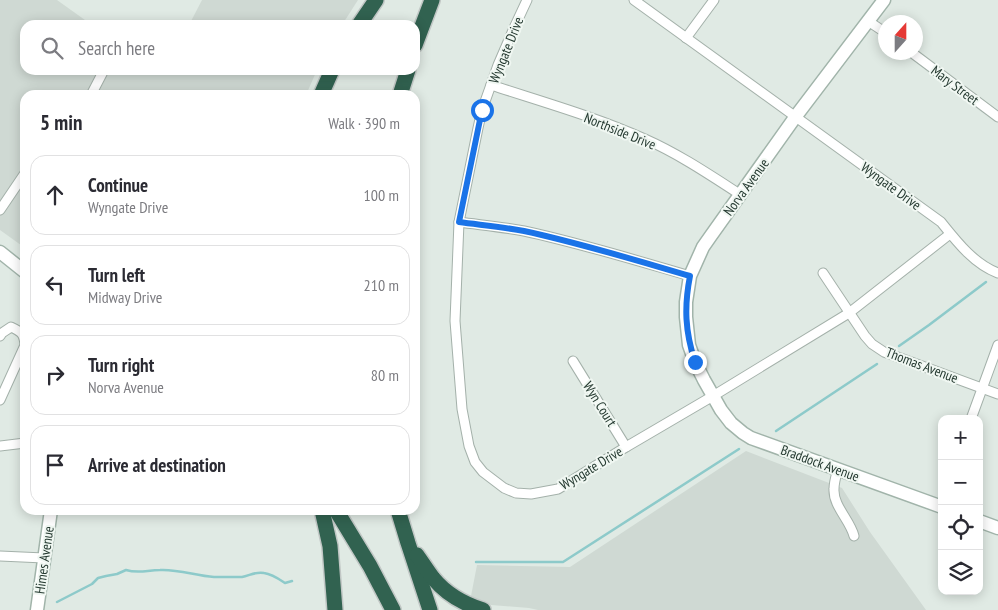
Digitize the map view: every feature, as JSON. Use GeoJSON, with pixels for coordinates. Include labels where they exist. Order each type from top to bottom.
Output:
{"type":"FeatureCollection","features":[{"type":"Feature","properties":{"kind":"highway"},"geometry":{"type":"LineString","coordinates":[[362,20],[376,0]]}},
{"type":"Feature","properties":{"kind":"highway"},"geometry":{"type":"LineString","coordinates":[[420,32],[432,0]]}},
{"type":"Feature","properties":{"kind":"highway"},"geometry":{"type":"LineString","coordinates":[[323,90],[330,75]]}},
{"type":"Feature","properties":{"kind":"highway"},"geometry":{"type":"LineString","coordinates":[[402,90],[406,75]]}},
{"type":"Feature","properties":{"kind":"highway"},"geometry":{"type":"LineString","coordinates":[[323,515],[330,546],[335,610]]}},
{"type":"Feature","properties":{"kind":"highway"},"geometry":{"type":"LineString","coordinates":[[339,515],[370,566],[393,610]]}},
{"type":"Feature","properties":{"kind":"highway"},"geometry":{"type":"LineString","coordinates":[[399,515],[430,610]]}},
{"type":"Feature","properties":{"kind":"highway"},"geometry":{"type":"LineString","coordinates":[[408,544],[434,579],[444,589],[462,601],[483,610]]}},
{"type":"Feature","properties":{"kind":"street","name":"Wyngate Drive"},"geometry":{"type":"LineString","coordinates":[[527,0],[482,110],[459,222],[455,321],[462,409],[469,446],[475,462],[483,472],[504,488],[516,493],[531,494],[558,489],[849,313],[950,234]]}},
{"type":"Feature","properties":{"kind":"street","name":"Wyngate Drive"},"geometry":{"type":"LineString","coordinates":[[634,0],[942,222],[964,249],[982,265],[998,273]]}},
{"type":"Feature","properties":{"kind":"street"},"geometry":{"type":"LineString","coordinates":[[686,38],[714,0]]}},
{"type":"Feature","properties":{"kind":"street","name":"Norva Avenue"},"geometry":{"type":"LineString","coordinates":[[713,396],[695,362],[689,345],[686,302],[690,276],[703,247],[796,116],[884,0]]}},
{"type":"Feature","properties":{"kind":"street"},"geometry":{"type":"LineString","coordinates":[[868,21],[878,28]]}},
{"type":"Feature","properties":{"kind":"street","name":"Mary Street"},"geometry":{"type":"LineString","coordinates":[[922,60],[998,117]]}},
{"type":"Feature","properties":{"kind":"street"},"geometry":{"type":"LineString","coordinates":[[94,90],[101,75]]}},
{"type":"Feature","properties":{"kind":"street","name":"Northside Drive"},"geometry":{"type":"LineString","coordinates":[[491,85],[610,124],[647,140],[683,158],[741,195]]}},
{"type":"Feature","properties":{"kind":"street"},"geometry":{"type":"LineString","coordinates":[[0,210],[20,180]]}},
{"type":"Feature","properties":{"kind":"street"},"geometry":{"type":"LineString","coordinates":[[459,222],[550,237],[690,276]]}},
{"type":"Feature","properties":{"kind":"street"},"geometry":{"type":"LineString","coordinates":[[0,252],[20,268]]}},
{"type":"Feature","properties":{"kind":"street","name":"Thomas Avenue"},"geometry":{"type":"LineString","coordinates":[[823,273],[872,344],[884,352],[998,394]]}},
{"type":"Feature","properties":{"kind":"street"},"geometry":{"type":"LineString","coordinates":[[0,336],[11,327],[20,331]]}},
{"type":"Feature","properties":{"kind":"street"},"geometry":{"type":"LineString","coordinates":[[972,415],[998,345]]}},
{"type":"Feature","properties":{"kind":"street"},"geometry":{"type":"LineString","coordinates":[[0,400],[20,356]]}},
{"type":"Feature","properties":{"kind":"street","name":"Wyn Court"},"geometry":{"type":"LineString","coordinates":[[573,361],[626,447]]}},
{"type":"Feature","properties":{"kind":"street","name":"Braddock Avenue"},"geometry":{"type":"LineString","coordinates":[[713,396],[731,423],[751,438],[938,503]]}},
{"type":"Feature","properties":{"kind":"street"},"geometry":{"type":"LineString","coordinates":[[0,446],[20,444]]}},
{"type":"Feature","properties":{"kind":"street"},"geometry":{"type":"LineString","coordinates":[[838,469],[834,493],[854,536]]}},
{"type":"Feature","properties":{"kind":"street","name":"Himes Avenue"},"geometry":{"type":"LineString","coordinates":[[37,610],[50,515]]}},
{"type":"Feature","properties":{"kind":"street"},"geometry":{"type":"LineString","coordinates":[[983,522],[998,528]]}},
{"type":"Feature","properties":{"kind":"street"},"geometry":{"type":"LineString","coordinates":[[0,556],[44,558]]}},
{"type":"Feature","properties":{"kind":"shaded area"},"geometry":{"type":"Polygon","coordinates":[[[0,0],[57,0],[85,20],[20,20],[20,75],[315,75],[308,90],[20,90],[20,244],[0,230],[0,0]]]}},
{"type":"Feature","properties":{"kind":"shaded area"},"geometry":{"type":"Polygon","coordinates":[[[202,0],[358,0],[345,20],[192,20],[202,0]]]}},
{"type":"Feature","properties":{"kind":"shaded area"},"geometry":{"type":"Polygon","coordinates":[[[746,451],[842,488],[870,532],[926,610],[538,610],[491,605],[471,596],[477,565],[570,567],[746,451]]]}},
{"type":"Feature","properties":{"kind":"waterway"},"geometry":{"type":"LineString","coordinates":[[899,346],[986,282]]}},
{"type":"Feature","properties":{"kind":"waterway"},"geometry":{"type":"LineString","coordinates":[[776,431],[877,364]]}},
{"type":"Feature","properties":{"kind":"waterway"},"geometry":{"type":"LineString","coordinates":[[476,562],[563,562],[739,449]]}},
{"type":"Feature","properties":{"kind":"waterway"},"geometry":{"type":"LineString","coordinates":[[57,602],[92,584],[98,578],[126,570],[139,572],[167,570],[214,577],[242,577],[261,573],[273,576],[285,583],[292,581]]}},
{"type":"Feature","properties":{"kind":"route"},"geometry":{"type":"LineString","coordinates":[[482,110],[459,222],[550,237],[690,276],[686,317],[689,345],[695,362]]}}]}
